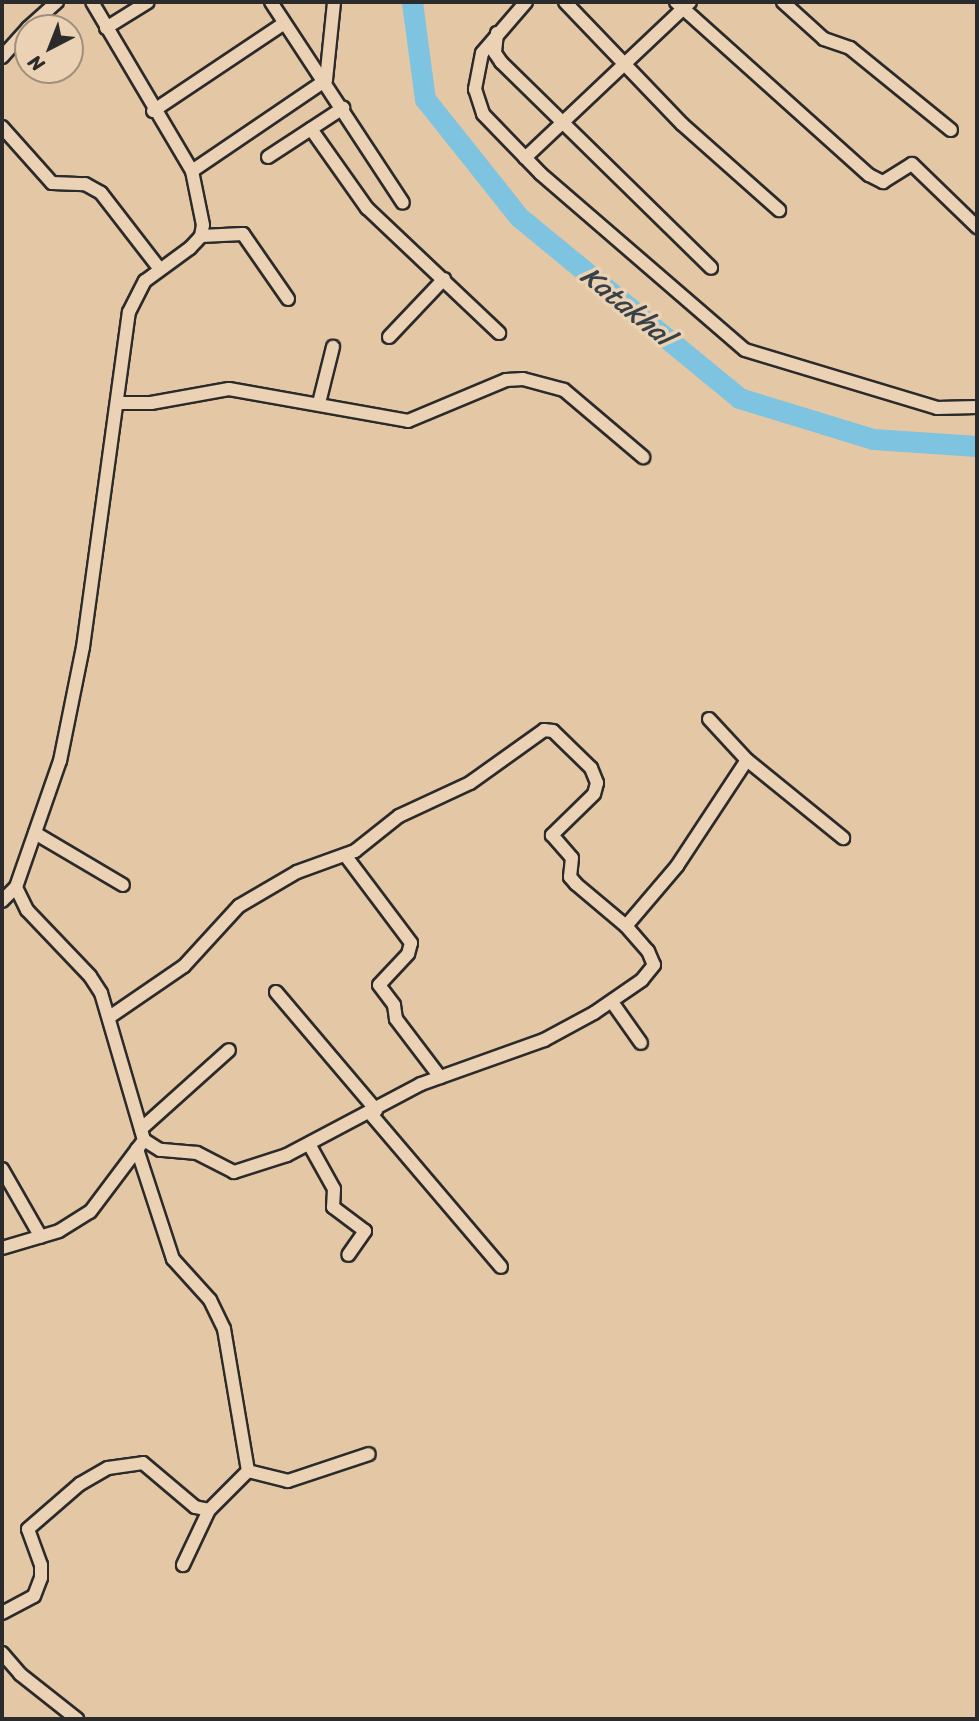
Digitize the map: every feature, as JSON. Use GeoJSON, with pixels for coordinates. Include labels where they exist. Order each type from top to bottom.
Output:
{"type":"FeatureCollection","features":[{"type":"Feature","properties":{"kind":"street"},"geometry":{"type":"LineString","coordinates":[[44,14],[57,2]]}},
{"type":"Feature","properties":{"kind":"street"},"geometry":{"type":"LineString","coordinates":[[92,2],[153,111],[192,171],[203,209],[201,236]]}},
{"type":"Feature","properties":{"kind":"street"},"geometry":{"type":"LineString","coordinates":[[106,28],[148,2]]}},
{"type":"Feature","properties":{"kind":"street"},"geometry":{"type":"LineString","coordinates":[[271,2],[282,24],[326,80],[403,203]]}},
{"type":"Feature","properties":{"kind":"street"},"geometry":{"type":"LineString","coordinates":[[192,171],[326,80],[334,2]]}},
{"type":"Feature","properties":{"kind":"street"},"geometry":{"type":"LineString","coordinates":[[526,2],[482,52],[476,75],[477,102],[525,158],[745,350],[937,408],[977,407]]}},
{"type":"Feature","properties":{"kind":"street"},"geometry":{"type":"LineString","coordinates":[[565,2],[682,124],[779,210]]}},
{"type":"Feature","properties":{"kind":"street"},"geometry":{"type":"LineString","coordinates":[[786,3],[824,39],[850,48],[951,130]]}},
{"type":"Feature","properties":{"kind":"street"},"geometry":{"type":"LineString","coordinates":[[525,158],[627,64],[682,4],[869,175],[883,182],[912,164],[977,227]]}},
{"type":"Feature","properties":{"kind":"street"},"geometry":{"type":"LineString","coordinates":[[153,111],[282,24]]}},
{"type":"Feature","properties":{"kind":"street"},"geometry":{"type":"LineString","coordinates":[[498,33],[495,53],[501,62],[711,268]]}},
{"type":"Feature","properties":{"kind":"street"},"geometry":{"type":"LineString","coordinates":[[2,57],[14,44]]}},
{"type":"Feature","properties":{"kind":"street"},"geometry":{"type":"LineString","coordinates":[[268,157],[343,108]]}},
{"type":"Feature","properties":{"kind":"street"},"geometry":{"type":"LineString","coordinates":[[2,127],[52,183],[85,184],[101,193],[159,268]]}},
{"type":"Feature","properties":{"kind":"street"},"geometry":{"type":"LineString","coordinates":[[311,129],[367,208],[499,333]]}},
{"type":"Feature","properties":{"kind":"street"},"geometry":{"type":"LineString","coordinates":[[2,901],[16,887],[60,761],[83,647],[129,312],[136,294],[159,268],[201,236],[243,234],[288,299]]}},
{"type":"Feature","properties":{"kind":"street"},"geometry":{"type":"LineString","coordinates":[[389,337],[444,279]]}},
{"type":"Feature","properties":{"kind":"street"},"geometry":{"type":"LineString","coordinates":[[320,403],[333,347]]}},
{"type":"Feature","properties":{"kind":"street"},"geometry":{"type":"LineString","coordinates":[[118,403],[151,403],[229,389],[320,403],[408,421],[506,380],[523,379],[564,390],[643,457]]}},
{"type":"Feature","properties":{"kind":"street"},"geometry":{"type":"LineString","coordinates":[[709,719],[747,760],[843,838]]}},
{"type":"Feature","properties":{"kind":"street"},"geometry":{"type":"LineString","coordinates":[[111,1016],[184,966],[239,906],[297,872],[345,855],[399,816],[470,783],[548,729],[591,768],[597,783],[587,804],[552,835],[572,858],[570,877],[626,926],[654,965],[612,1002],[544,1040],[440,1077],[309,1144],[234,1172],[197,1153],[160,1150],[141,1139]]}},
{"type":"Feature","properties":{"kind":"street"},"geometry":{"type":"LineString","coordinates":[[626,926],[677,866],[747,760]]}},
{"type":"Feature","properties":{"kind":"street"},"geometry":{"type":"LineString","coordinates":[[35,833],[123,886]]}},
{"type":"Feature","properties":{"kind":"street"},"geometry":{"type":"LineString","coordinates":[[345,855],[411,943],[408,954],[379,985],[394,1005],[396,1019],[440,1077]]}},
{"type":"Feature","properties":{"kind":"street"},"geometry":{"type":"LineString","coordinates":[[16,887],[42,928],[90,976],[111,1016],[173,1259],[210,1300],[222,1322],[248,1471]]}},
{"type":"Feature","properties":{"kind":"street"},"geometry":{"type":"LineString","coordinates":[[276,992],[337,1070],[501,1267]]}},
{"type":"Feature","properties":{"kind":"street"},"geometry":{"type":"LineString","coordinates":[[612,1002],[640,1043]]}},
{"type":"Feature","properties":{"kind":"street"},"geometry":{"type":"LineString","coordinates":[[2,1248],[41,1237],[90,1212],[141,1139],[229,1050]]}},
{"type":"Feature","properties":{"kind":"street"},"geometry":{"type":"LineString","coordinates":[[309,1144],[334,1189],[333,1207],[365,1231],[348,1255]]}},
{"type":"Feature","properties":{"kind":"street"},"geometry":{"type":"LineString","coordinates":[[2,1169],[41,1237]]}},
{"type":"Feature","properties":{"kind":"street"},"geometry":{"type":"LineString","coordinates":[[248,1471],[288,1480],[369,1454]]}},
{"type":"Feature","properties":{"kind":"street"},"geometry":{"type":"LineString","coordinates":[[2,1613],[34,1596],[41,1578],[41,1565],[28,1529],[80,1485],[108,1468],[143,1463],[184,1499],[209,1510]]}},
{"type":"Feature","properties":{"kind":"street"},"geometry":{"type":"LineString","coordinates":[[183,1565],[209,1510],[248,1471]]}},
{"type":"Feature","properties":{"kind":"street"},"geometry":{"type":"LineString","coordinates":[[2,1653],[20,1674],[77,1719]]}},
{"type":"Feature","properties":{"kind":"waterway","name":"Katakhal"},"geometry":{"type":"LineString","coordinates":[[412,2],[425,99],[519,217],[739,398],[873,439],[977,446]]}}]}
